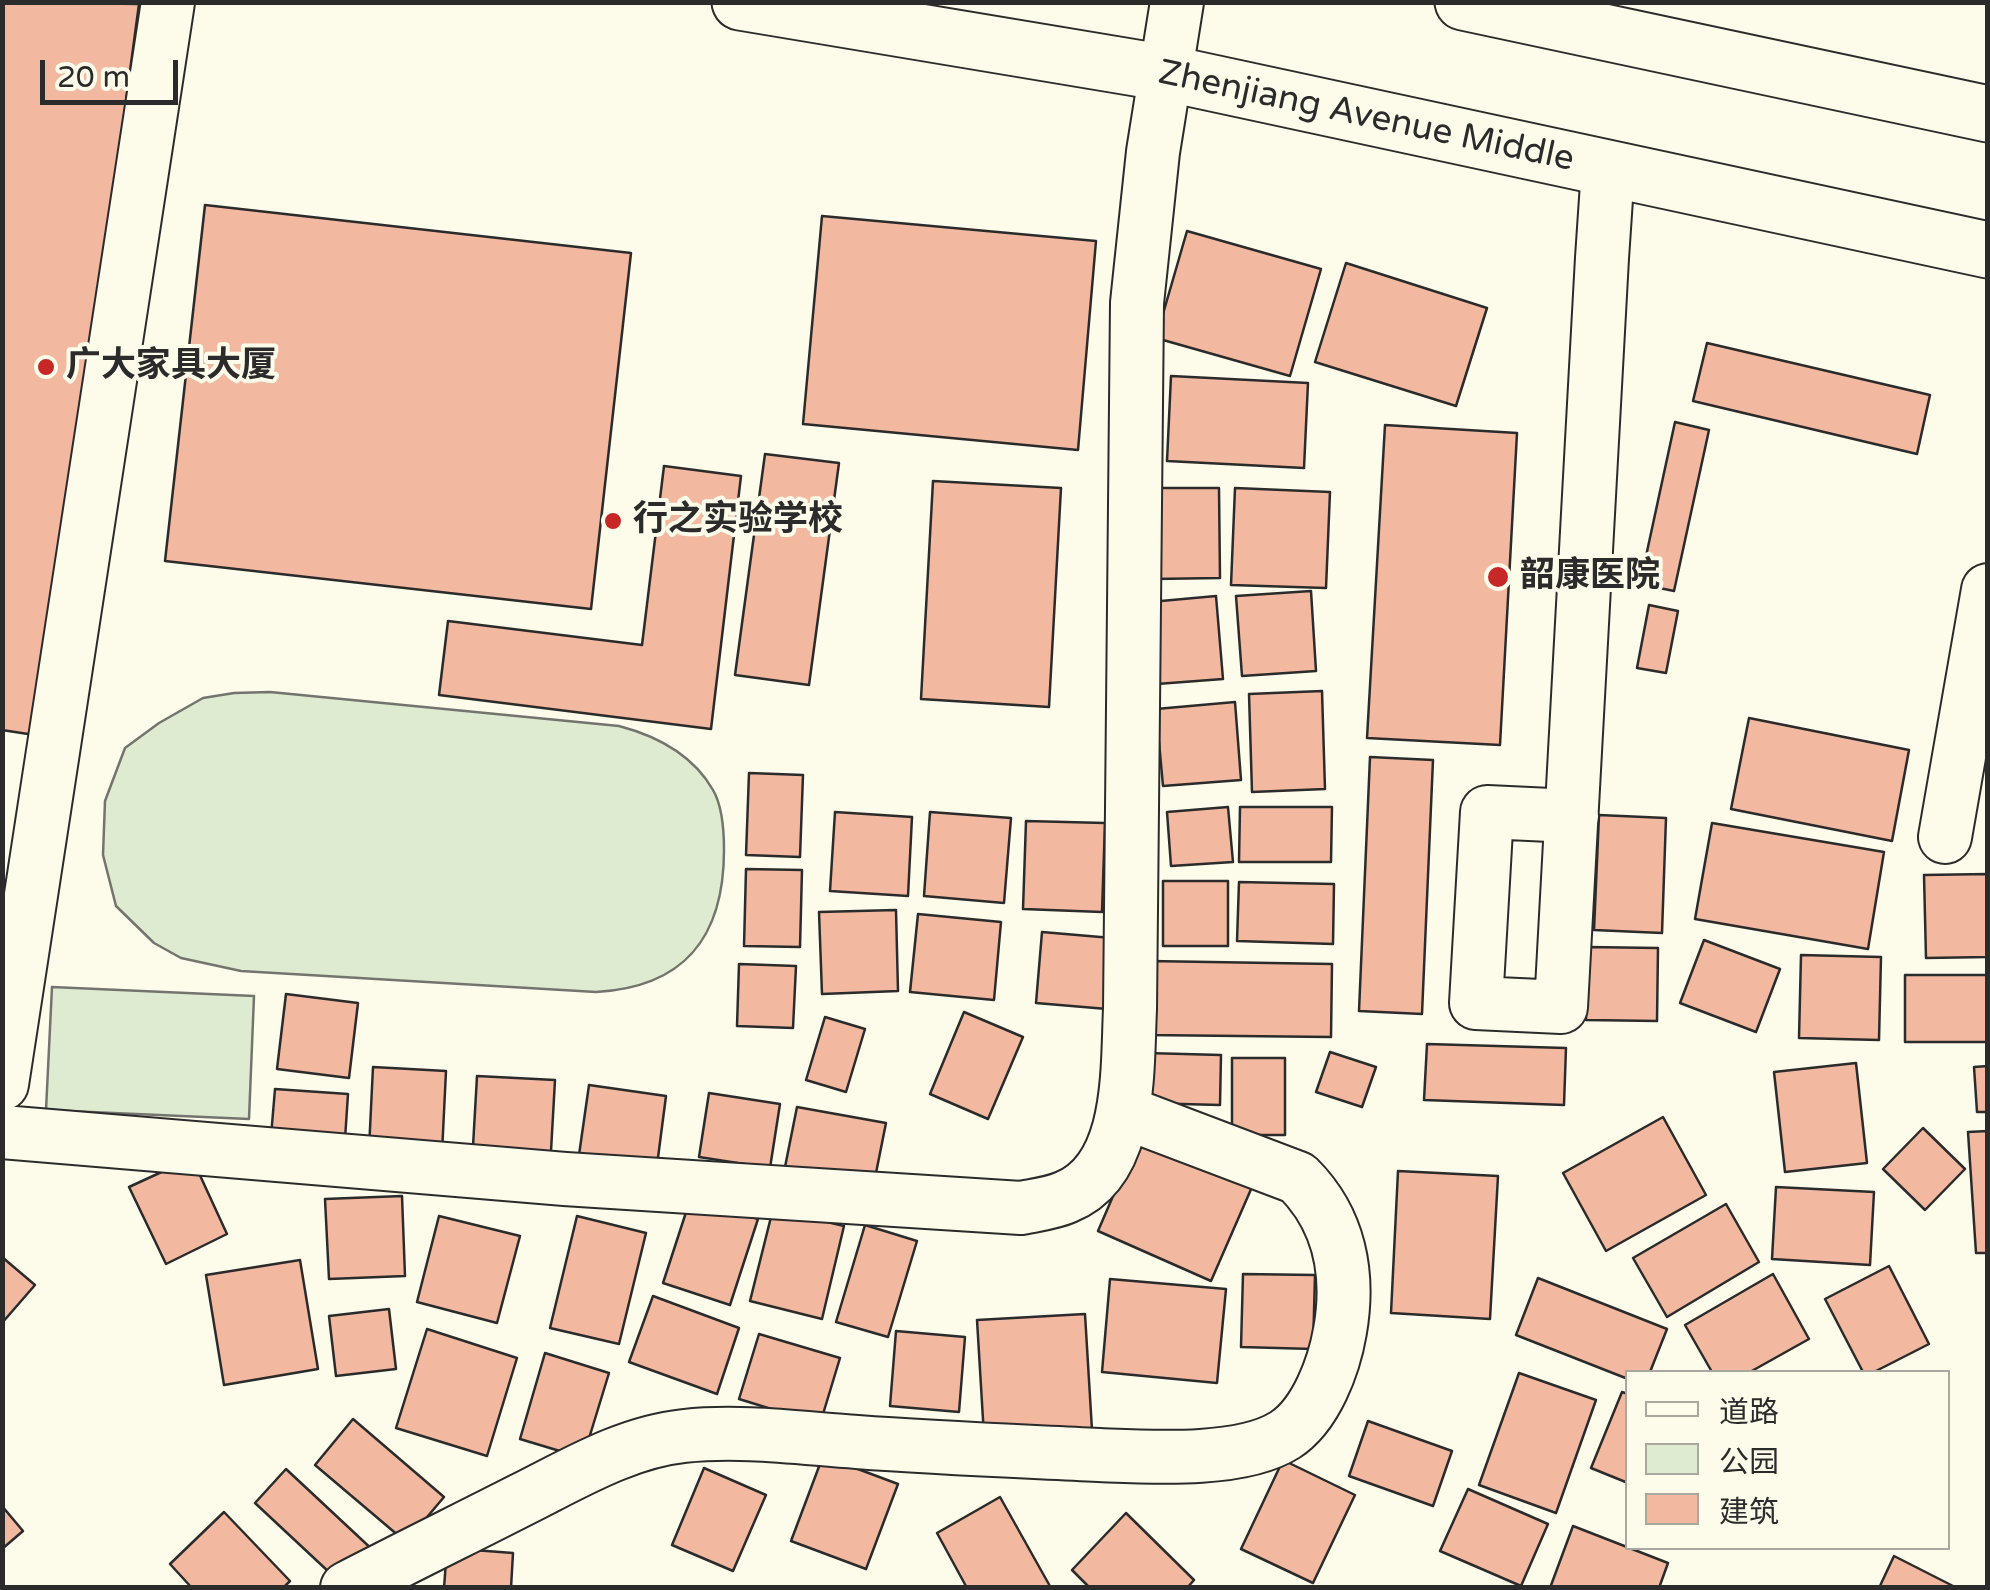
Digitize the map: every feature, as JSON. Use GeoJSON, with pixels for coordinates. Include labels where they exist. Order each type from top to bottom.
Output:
{"type":"FeatureCollection","features":[{"type":"Feature","properties":{"kind":"main road","name":"Zhenjiang Avenue Middle"},"geometry":{"type":"LineString","coordinates":[[740,2],[1166,73],[1988,250]]}},
{"type":"Feature","properties":{"kind":"main road"},"geometry":{"type":"LineString","coordinates":[[1463,2],[1988,114]]}},
{"type":"Feature","properties":{"kind":"street"},"geometry":{"type":"LineString","coordinates":[[2,1084],[168,2]]}},
{"type":"Feature","properties":{"kind":"street"},"geometry":{"type":"LineString","coordinates":[[2,1132],[565,1179],[1021,1208],[1069,1196],[1103,1168],[1124,1112],[1130,1009],[1138,303],[1177,2]]}},
{"type":"Feature","properties":{"kind":"street"},"geometry":{"type":"LineString","coordinates":[[1572,816],[1608,169]]}},
{"type":"Feature","properties":{"kind":"street"},"geometry":{"type":"LineString","coordinates":[[1945,836],[1988,590]]}},
{"type":"Feature","properties":{"kind":"street"},"geometry":{"type":"LineString","coordinates":[[347,1588],[607,1457],[679,1436],[737,1433],[957,1449],[1172,1458],[1249,1449],[1286,1435],[1321,1394],[1334,1361],[1344,1306],[1343,1264],[1333,1227],[1317,1197],[1298,1178],[1124,1112]]}},
{"type":"Feature","properties":{"kind":"green space"},"geometry":{"type":"Polygon","coordinates":[[[270,692],[619,726],[660,741],[705,778],[721,811],[722,881],[707,932],[676,968],[654,980],[596,992],[241,971],[181,958],[154,943],[116,906],[103,855],[105,801],[125,748],[159,723],[203,698],[270,692]]]}},
{"type":"Feature","properties":{"kind":"green space"},"geometry":{"type":"Polygon","coordinates":[[[52,987],[254,996],[249,1119],[46,1110],[52,987]]]}},
{"type":"Feature","properties":{"kind":"building","name":"广大家具大厦"},"geometry":{"type":"Polygon","coordinates":[[[2,2],[139,4],[41,736],[2,730],[2,2]]]}},
{"type":"Feature","properties":{"kind":"building"},"geometry":{"type":"Polygon","coordinates":[[[205,205],[631,253],[591,609],[165,561],[205,205]]]}},
{"type":"Feature","properties":{"kind":"building"},"geometry":{"type":"Polygon","coordinates":[[[822,216],[1096,241],[1078,450],[803,424],[822,216]]]}},
{"type":"Feature","properties":{"kind":"building"},"geometry":{"type":"Polygon","coordinates":[[[1187,231],[1321,269],[1290,376],[1156,338],[1187,231]]]}},
{"type":"Feature","properties":{"kind":"building"},"geometry":{"type":"Polygon","coordinates":[[[1346,263],[1487,308],[1456,406],[1315,362],[1346,263]]]}},
{"type":"Feature","properties":{"kind":"building"},"geometry":{"type":"Polygon","coordinates":[[[1707,343],[1930,395],[1917,454],[1693,401],[1707,343]]]}},
{"type":"Feature","properties":{"kind":"building"},"geometry":{"type":"Polygon","coordinates":[[[1171,376],[1308,383],[1304,468],[1167,461],[1171,376]]]}},
{"type":"Feature","properties":{"kind":"building"},"geometry":{"type":"Polygon","coordinates":[[[1675,422],[1709,430],[1674,591],[1640,584],[1675,422]]]}},
{"type":"Feature","properties":{"kind":"building"},"geometry":{"type":"Polygon","coordinates":[[[1385,425],[1517,433],[1500,745],[1367,738],[1385,425]]]}},
{"type":"Feature","properties":{"kind":"building"},"geometry":{"type":"Polygon","coordinates":[[[765,454],[839,463],[809,685],[735,675],[765,454]]]}},
{"type":"Feature","properties":{"kind":"building"},"geometry":{"type":"Polygon","coordinates":[[[664,466],[741,476],[711,729],[439,695],[448,621],[642,645],[664,466]]]}},
{"type":"Feature","properties":{"kind":"building"},"geometry":{"type":"Polygon","coordinates":[[[933,481],[1061,488],[1049,707],[921,699],[933,481]]]}},
{"type":"Feature","properties":{"kind":"building"},"geometry":{"type":"Polygon","coordinates":[[[1152,488],[1219,488],[1220,578],[1153,579],[1152,488]]]}},
{"type":"Feature","properties":{"kind":"building"},"geometry":{"type":"Polygon","coordinates":[[[1235,488],[1330,492],[1326,588],[1231,585],[1235,488]]]}},
{"type":"Feature","properties":{"kind":"building"},"geometry":{"type":"Polygon","coordinates":[[[1311,591],[1316,671],[1242,676],[1236,596],[1311,591]]]}},
{"type":"Feature","properties":{"kind":"building"},"geometry":{"type":"Polygon","coordinates":[[[1216,596],[1223,679],[1157,684],[1150,602],[1216,596]]]}},
{"type":"Feature","properties":{"kind":"building"},"geometry":{"type":"Polygon","coordinates":[[[1649,605],[1678,611],[1666,673],[1637,668],[1649,605]]]}},
{"type":"Feature","properties":{"kind":"building"},"geometry":{"type":"Polygon","coordinates":[[[1322,691],[1325,789],[1252,792],[1249,694],[1322,691]]]}},
{"type":"Feature","properties":{"kind":"building"},"geometry":{"type":"Polygon","coordinates":[[[1235,702],[1241,780],[1163,786],[1156,709],[1235,702]]]}},
{"type":"Feature","properties":{"kind":"building"},"geometry":{"type":"Polygon","coordinates":[[[1749,718],[1909,750],[1892,841],[1731,809],[1749,718]]]}},
{"type":"Feature","properties":{"kind":"building"},"geometry":{"type":"Polygon","coordinates":[[[1370,757],[1433,760],[1422,1014],[1359,1011],[1370,757]]]}},
{"type":"Feature","properties":{"kind":"building"},"geometry":{"type":"Polygon","coordinates":[[[749,773],[803,775],[800,857],[746,855],[749,773]]]}},
{"type":"Feature","properties":{"kind":"building"},"geometry":{"type":"Polygon","coordinates":[[[1228,807],[1233,862],[1171,866],[1167,812],[1228,807]]]}},
{"type":"Feature","properties":{"kind":"building"},"geometry":{"type":"Polygon","coordinates":[[[1240,807],[1332,807],[1331,862],[1239,862],[1240,807]]]}},
{"type":"Feature","properties":{"kind":"building"},"geometry":{"type":"Polygon","coordinates":[[[835,812],[912,817],[908,896],[830,891],[835,812]]]}},
{"type":"Feature","properties":{"kind":"building"},"geometry":{"type":"Polygon","coordinates":[[[930,812],[1011,818],[1004,903],[924,896],[930,812]]]}},
{"type":"Feature","properties":{"kind":"building"},"geometry":{"type":"Polygon","coordinates":[[[1599,815],[1666,818],[1662,933],[1594,930],[1599,815]]]}},
{"type":"Feature","properties":{"kind":"building"},"geometry":{"type":"Polygon","coordinates":[[[1026,821],[1105,823],[1102,912],[1023,909],[1026,821]]]}},
{"type":"Feature","properties":{"kind":"building"},"geometry":{"type":"Polygon","coordinates":[[[1712,823],[1884,852],[1868,949],[1695,919],[1712,823]]]}},
{"type":"Feature","properties":{"kind":"building"},"geometry":{"type":"Polygon","coordinates":[[[746,869],[802,870],[800,947],[744,946],[746,869]]]}},
{"type":"Feature","properties":{"kind":"building"},"geometry":{"type":"Polygon","coordinates":[[[1988,874],[1988,957],[1926,958],[1924,875],[1988,874]]]}},
{"type":"Feature","properties":{"kind":"building"},"geometry":{"type":"Polygon","coordinates":[[[1163,881],[1228,881],[1228,946],[1163,946],[1163,881]]]}},
{"type":"Feature","properties":{"kind":"building"},"geometry":{"type":"Polygon","coordinates":[[[1239,882],[1334,884],[1333,944],[1237,941],[1239,882]]]}},
{"type":"Feature","properties":{"kind":"building"},"geometry":{"type":"Polygon","coordinates":[[[896,910],[898,991],[822,994],[819,912],[896,910]]]}},
{"type":"Feature","properties":{"kind":"building"},"geometry":{"type":"Polygon","coordinates":[[[918,914],[1001,922],[994,1000],[910,992],[918,914]]]}},
{"type":"Feature","properties":{"kind":"building"},"geometry":{"type":"Polygon","coordinates":[[[1042,932],[1112,938],[1107,1009],[1036,1003],[1042,932]]]}},
{"type":"Feature","properties":{"kind":"building"},"geometry":{"type":"Polygon","coordinates":[[[1704,940],[1780,969],[1756,1032],[1680,1003],[1704,940]]]}},
{"type":"Feature","properties":{"kind":"building"},"geometry":{"type":"Polygon","coordinates":[[[1587,947],[1658,948],[1657,1021],[1586,1020],[1587,947]]]}},
{"type":"Feature","properties":{"kind":"building"},"geometry":{"type":"Polygon","coordinates":[[[1801,955],[1881,957],[1879,1040],[1799,1038],[1801,955]]]}},
{"type":"Feature","properties":{"kind":"building"},"geometry":{"type":"Polygon","coordinates":[[[1149,961],[1332,964],[1331,1037],[1147,1035],[1149,961]]]}},
{"type":"Feature","properties":{"kind":"building"},"geometry":{"type":"Polygon","coordinates":[[[739,964],[796,966],[793,1028],[737,1026],[739,964]]]}},
{"type":"Feature","properties":{"kind":"building"},"geometry":{"type":"Polygon","coordinates":[[[1905,975],[1988,975],[1988,1042],[1905,1042],[1905,975]]]}},
{"type":"Feature","properties":{"kind":"building"},"geometry":{"type":"Polygon","coordinates":[[[286,994],[358,1003],[349,1078],[277,1069],[286,994]]]}},
{"type":"Feature","properties":{"kind":"building"},"geometry":{"type":"Polygon","coordinates":[[[964,1012],[1023,1037],[988,1119],[930,1094],[964,1012]]]}},
{"type":"Feature","properties":{"kind":"building"},"geometry":{"type":"Polygon","coordinates":[[[825,1017],[865,1029],[846,1092],[806,1080],[825,1017]]]}},
{"type":"Feature","properties":{"kind":"building"},"geometry":{"type":"Polygon","coordinates":[[[1427,1044],[1566,1048],[1564,1105],[1424,1100],[1427,1044]]]}},
{"type":"Feature","properties":{"kind":"building"},"geometry":{"type":"Polygon","coordinates":[[[1330,1052],[1376,1067],[1362,1107],[1316,1092],[1330,1052]]]}},
{"type":"Feature","properties":{"kind":"building"},"geometry":{"type":"Polygon","coordinates":[[[1146,1053],[1221,1055],[1220,1105],[1144,1103],[1146,1053]]]}},
{"type":"Feature","properties":{"kind":"building"},"geometry":{"type":"Polygon","coordinates":[[[1232,1058],[1285,1058],[1285,1135],[1232,1135],[1232,1058]]]}},
{"type":"Feature","properties":{"kind":"building"},"geometry":{"type":"Polygon","coordinates":[[[1856,1063],[1867,1163],[1785,1172],[1774,1072],[1856,1063]]]}},
{"type":"Feature","properties":{"kind":"building"},"geometry":{"type":"Polygon","coordinates":[[[1988,1066],[1988,1112],[1977,1112],[1974,1067],[1988,1066]]]}},
{"type":"Feature","properties":{"kind":"building"},"geometry":{"type":"Polygon","coordinates":[[[373,1067],[446,1071],[442,1153],[369,1149],[373,1067]]]}},
{"type":"Feature","properties":{"kind":"building"},"geometry":{"type":"Polygon","coordinates":[[[477,1076],[555,1080],[550,1169],[472,1164],[477,1076]]]}},
{"type":"Feature","properties":{"kind":"building"},"geometry":{"type":"Polygon","coordinates":[[[589,1085],[666,1096],[656,1173],[578,1162],[589,1085]]]}},
{"type":"Feature","properties":{"kind":"building"},"geometry":{"type":"Polygon","coordinates":[[[275,1089],[348,1094],[344,1154],[270,1148],[275,1089]]]}},
{"type":"Feature","properties":{"kind":"building"},"geometry":{"type":"Polygon","coordinates":[[[709,1093],[780,1104],[770,1168],[699,1157],[709,1093]]]}},
{"type":"Feature","properties":{"kind":"building"},"geometry":{"type":"Polygon","coordinates":[[[797,1107],[886,1123],[874,1183],[785,1167],[797,1107]]]}},
{"type":"Feature","properties":{"kind":"building"},"geometry":{"type":"Polygon","coordinates":[[[1663,1117],[1706,1195],[1606,1251],[1563,1173],[1663,1117]]]}},
{"type":"Feature","properties":{"kind":"building"},"geometry":{"type":"Polygon","coordinates":[[[1923,1128],[1965,1169],[1925,1210],[1883,1169],[1923,1128]]]}},
{"type":"Feature","properties":{"kind":"building"},"geometry":{"type":"Polygon","coordinates":[[[1988,1131],[1988,1253],[1976,1253],[1968,1132],[1988,1131]]]}},
{"type":"Feature","properties":{"kind":"building"},"geometry":{"type":"Polygon","coordinates":[[[1138,1138],[1252,1187],[1211,1281],[1098,1231],[1138,1138]]]}},
{"type":"Feature","properties":{"kind":"building"},"geometry":{"type":"Polygon","coordinates":[[[192,1158],[227,1234],[166,1264],[129,1187],[192,1158]]]}},
{"type":"Feature","properties":{"kind":"building"},"geometry":{"type":"Polygon","coordinates":[[[1398,1171],[1498,1176],[1490,1319],[1391,1313],[1398,1171]]]}},
{"type":"Feature","properties":{"kind":"building"},"geometry":{"type":"Polygon","coordinates":[[[1776,1187],[1874,1192],[1870,1265],[1772,1259],[1776,1187]]]}},
{"type":"Feature","properties":{"kind":"building"},"geometry":{"type":"Polygon","coordinates":[[[402,1196],[405,1276],[329,1279],[325,1199],[402,1196]]]}},
{"type":"Feature","properties":{"kind":"building"},"geometry":{"type":"Polygon","coordinates":[[[691,1197],[758,1219],[730,1305],[663,1283],[691,1197]]]}},
{"type":"Feature","properties":{"kind":"building"},"geometry":{"type":"Polygon","coordinates":[[[1726,1204],[1759,1262],[1667,1317],[1633,1258],[1726,1204]]]}},
{"type":"Feature","properties":{"kind":"building"},"geometry":{"type":"Polygon","coordinates":[[[773,1209],[844,1226],[822,1319],[750,1301],[773,1209]]]}},
{"type":"Feature","properties":{"kind":"building"},"geometry":{"type":"Polygon","coordinates":[[[439,1216],[520,1236],[497,1323],[417,1302],[439,1216]]]}},
{"type":"Feature","properties":{"kind":"building"},"geometry":{"type":"Polygon","coordinates":[[[577,1216],[646,1233],[619,1344],[550,1328],[577,1216]]]}},
{"type":"Feature","properties":{"kind":"building"},"geometry":{"type":"Polygon","coordinates":[[[865,1225],[917,1241],[888,1337],[836,1322],[865,1225]]]}},
{"type":"Feature","properties":{"kind":"building"},"geometry":{"type":"Polygon","coordinates":[[[2,1257],[35,1285],[2,1323],[2,1257]]]}},
{"type":"Feature","properties":{"kind":"building"},"geometry":{"type":"Polygon","coordinates":[[[300,1260],[318,1369],[224,1385],[206,1275],[300,1260]]]}},
{"type":"Feature","properties":{"kind":"building"},"geometry":{"type":"Polygon","coordinates":[[[1889,1266],[1929,1344],[1878,1370],[1862,1370],[1825,1299],[1889,1266]]]}},
{"type":"Feature","properties":{"kind":"building"},"geometry":{"type":"Polygon","coordinates":[[[1243,1274],[1315,1275],[1313,1349],[1241,1347],[1243,1274]]]}},
{"type":"Feature","properties":{"kind":"building"},"geometry":{"type":"Polygon","coordinates":[[[1773,1274],[1809,1339],[1754,1370],[1711,1370],[1685,1325],[1773,1274]]]}},
{"type":"Feature","properties":{"kind":"building"},"geometry":{"type":"Polygon","coordinates":[[[1538,1278],[1667,1329],[1651,1370],[1625,1370],[1625,1378],[1516,1335],[1538,1278]]]}},
{"type":"Feature","properties":{"kind":"building"},"geometry":{"type":"Polygon","coordinates":[[[1110,1279],[1226,1289],[1217,1383],[1102,1372],[1110,1279]]]}},
{"type":"Feature","properties":{"kind":"building"},"geometry":{"type":"Polygon","coordinates":[[[653,1296],[739,1328],[717,1394],[629,1362],[653,1296]]]}},
{"type":"Feature","properties":{"kind":"building"},"geometry":{"type":"Polygon","coordinates":[[[389,1309],[396,1369],[336,1376],[329,1316],[389,1309]]]}},
{"type":"Feature","properties":{"kind":"building"},"geometry":{"type":"Polygon","coordinates":[[[1085,1314],[1092,1430],[984,1436],[977,1320],[1085,1314]]]}},
{"type":"Feature","properties":{"kind":"building"},"geometry":{"type":"Polygon","coordinates":[[[427,1329],[517,1358],[487,1456],[396,1428],[427,1329]]]}},
{"type":"Feature","properties":{"kind":"building"},"geometry":{"type":"Polygon","coordinates":[[[896,1331],[965,1337],[959,1412],[890,1406],[896,1331]]]}},
{"type":"Feature","properties":{"kind":"building"},"geometry":{"type":"Polygon","coordinates":[[[759,1334],[840,1358],[820,1424],[739,1399],[759,1334]]]}},
{"type":"Feature","properties":{"kind":"building"},"geometry":{"type":"Polygon","coordinates":[[[545,1353],[609,1373],[583,1458],[520,1439],[545,1353]]]}},
{"type":"Feature","properties":{"kind":"building"},"geometry":{"type":"Polygon","coordinates":[[[1519,1373],[1596,1400],[1556,1513],[1479,1485],[1519,1373]]]}},
{"type":"Feature","properties":{"kind":"building"},"geometry":{"type":"Polygon","coordinates":[[[1622,1392],[1625,1393],[1625,1482],[1591,1468],[1622,1392]]]}},
{"type":"Feature","properties":{"kind":"building"},"geometry":{"type":"Polygon","coordinates":[[[353,1419],[444,1497],[406,1542],[315,1465],[353,1419]]]}},
{"type":"Feature","properties":{"kind":"building"},"geometry":{"type":"Polygon","coordinates":[[[1368,1421],[1452,1451],[1433,1506],[1349,1476],[1368,1421]]]}},
{"type":"Feature","properties":{"kind":"building"},"geometry":{"type":"Polygon","coordinates":[[[823,1456],[898,1484],[866,1569],[791,1541],[823,1456]]]}},
{"type":"Feature","properties":{"kind":"building"},"geometry":{"type":"Polygon","coordinates":[[[1283,1460],[1355,1495],[1313,1583],[1241,1549],[1283,1460]]]}},
{"type":"Feature","properties":{"kind":"building"},"geometry":{"type":"Polygon","coordinates":[[[704,1468],[766,1495],[733,1571],[672,1545],[704,1468]]]}},
{"type":"Feature","properties":{"kind":"building"},"geometry":{"type":"Polygon","coordinates":[[[286,1469],[376,1553],[345,1587],[255,1503],[286,1469]]]}},
{"type":"Feature","properties":{"kind":"building"},"geometry":{"type":"Polygon","coordinates":[[[1468,1489],[1548,1524],[1521,1586],[1440,1551],[1468,1489]]]}},
{"type":"Feature","properties":{"kind":"building"},"geometry":{"type":"Polygon","coordinates":[[[1000,1497],[1051,1588],[967,1588],[937,1533],[1000,1497]]]}},
{"type":"Feature","properties":{"kind":"building"},"geometry":{"type":"Polygon","coordinates":[[[2,1506],[23,1531],[2,1549],[2,1506]]]}},
{"type":"Feature","properties":{"kind":"building"},"geometry":{"type":"Polygon","coordinates":[[[224,1512],[290,1581],[283,1588],[192,1588],[170,1564],[224,1512]]]}},
{"type":"Feature","properties":{"kind":"building"},"geometry":{"type":"Polygon","coordinates":[[[1126,1513],[1194,1580],[1187,1588],[1090,1588],[1072,1570],[1126,1513]]]}},
{"type":"Feature","properties":{"kind":"building"},"geometry":{"type":"Polygon","coordinates":[[[1573,1526],[1625,1546],[1625,1550],[1668,1563],[1659,1588],[1550,1588],[1573,1526]]]}},
{"type":"Feature","properties":{"kind":"building"},"geometry":{"type":"Polygon","coordinates":[[[447,1548],[513,1553],[511,1588],[444,1588],[447,1548]]]}},
{"type":"Feature","properties":{"kind":"building"},"geometry":{"type":"Polygon","coordinates":[[[1894,1556],[1957,1588],[1879,1588],[1894,1556]]]}},
{"type":"Feature","properties":{"kind":"place","name":"广大家具大厦"},"geometry":{"type":"Point","coordinates":[46,367]}},
{"type":"Feature","properties":{"kind":"place","name":"行之实验学校"},"geometry":{"type":"Point","coordinates":[613,521]}},
{"type":"Feature","properties":{"kind":"place","name":"韶康医院"},"geometry":{"type":"Point","coordinates":[1498,577]}}]}
